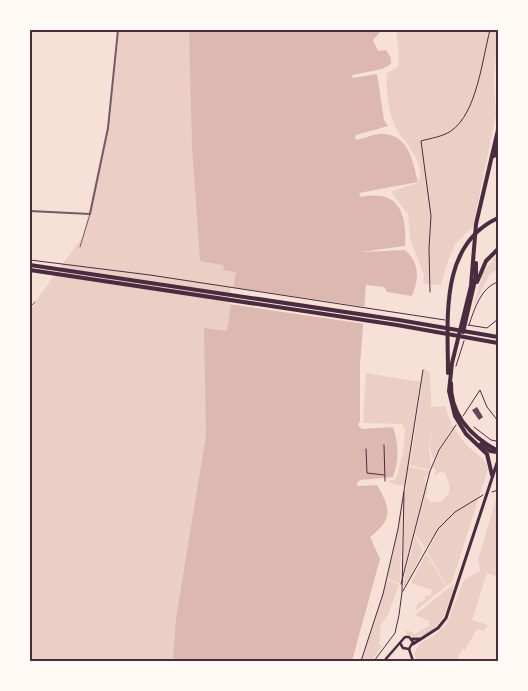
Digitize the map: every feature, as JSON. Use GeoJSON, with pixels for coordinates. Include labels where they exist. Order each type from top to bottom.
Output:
{"type":"FeatureCollection","features":[{"type":"Feature","properties":{"kind":"highway"},"geometry":{"type":"LineString","coordinates":[[498,73],[498,95]]}},
{"type":"Feature","properties":{"kind":"highway"},"geometry":{"type":"LineString","coordinates":[[449,386],[471,286],[476,224],[498,130]]}},
{"type":"Feature","properties":{"kind":"highway"},"geometry":{"type":"LineString","coordinates":[[498,145],[490,167],[478,221],[476,276],[454,365],[452,394],[456,409],[466,426],[480,440],[498,452]]}},
{"type":"Feature","properties":{"kind":"highway"},"geometry":{"type":"LineString","coordinates":[[492,475],[489,457],[465,432],[455,416],[449,398],[448,315],[452,276],[462,249],[479,229],[498,218]]}},
{"type":"Feature","properties":{"kind":"highway"},"geometry":{"type":"LineString","coordinates":[[472,296],[482,268],[498,248]]}},
{"type":"Feature","properties":{"kind":"highway"},"geometry":{"type":"LineString","coordinates":[[30,265],[498,337]]}},
{"type":"Feature","properties":{"kind":"highway"},"geometry":{"type":"LineString","coordinates":[[30,270],[498,343]]}},
{"type":"Feature","properties":{"kind":"highway"},"geometry":{"type":"LineString","coordinates":[[474,441],[490,451],[498,452]]}},
{"type":"Feature","properties":{"kind":"main road"},"geometry":{"type":"LineString","coordinates":[[409,649],[421,638],[438,628],[450,608],[498,460]]}},
{"type":"Feature","properties":{"kind":"main road"},"geometry":{"type":"LineString","coordinates":[[384,661],[405,637],[412,639],[421,638]]}},
{"type":"Feature","properties":{"kind":"main road"},"geometry":{"type":"LineString","coordinates":[[412,639],[413,644]]}},
{"type":"Feature","properties":{"kind":"main road"},"geometry":{"type":"LineString","coordinates":[[400,643],[402,647]]}},
{"type":"Feature","properties":{"kind":"main road"},"geometry":{"type":"LineString","coordinates":[[394,650],[402,647],[409,649]]}},
{"type":"Feature","properties":{"kind":"main road"},"geometry":{"type":"LineString","coordinates":[[409,649],[413,661]]}},
{"type":"Feature","properties":{"kind":"street"},"geometry":{"type":"LineString","coordinates":[[30,211],[90,214],[108,128],[118,30]]}},
{"type":"Feature","properties":{"kind":"lane"},"geometry":{"type":"LineString","coordinates":[[80,247],[90,214]]}},
{"type":"Feature","properties":{"kind":"lane"},"geometry":{"type":"LineString","coordinates":[[30,307],[35,302]]}},
{"type":"Feature","properties":{"kind":"path"},"geometry":{"type":"LineString","coordinates":[[430,292],[429,248],[432,216],[421,141],[444,135],[462,121],[476,88],[490,30]]}},
{"type":"Feature","properties":{"kind":"path"},"geometry":{"type":"LineString","coordinates":[[30,260],[135,275],[150,275],[450,321]]}},
{"type":"Feature","properties":{"kind":"path"},"geometry":{"type":"LineString","coordinates":[[468,329],[477,302],[491,285],[498,282]]}},
{"type":"Feature","properties":{"kind":"path"},"geometry":{"type":"LineString","coordinates":[[466,324],[487,328],[498,319]]}},
{"type":"Feature","properties":{"kind":"path"},"geometry":{"type":"LineString","coordinates":[[455,372],[465,338]]}},
{"type":"Feature","properties":{"kind":"path"},"geometry":{"type":"LineString","coordinates":[[360,661],[382,594],[404,491],[423,370]]}},
{"type":"Feature","properties":{"kind":"path"},"geometry":{"type":"LineString","coordinates":[[460,414],[463,417],[482,391],[486,405],[498,421]]}},
{"type":"Feature","properties":{"kind":"path"},"geometry":{"type":"LineString","coordinates":[[401,584],[430,471],[439,450],[457,424]]}},
{"type":"Feature","properties":{"kind":"path"},"geometry":{"type":"LineString","coordinates":[[468,424],[492,440],[496,441],[498,437]]}},
{"type":"Feature","properties":{"kind":"path"},"geometry":{"type":"LineString","coordinates":[[384,444],[385,481]]}},
{"type":"Feature","properties":{"kind":"path"},"geometry":{"type":"LineString","coordinates":[[366,449],[367,474],[384,475]]}},
{"type":"Feature","properties":{"kind":"path"},"geometry":{"type":"LineString","coordinates":[[402,592],[438,529],[462,507],[498,490]]}},
{"type":"Feature","properties":{"kind":"path"},"geometry":{"type":"LineString","coordinates":[[374,661],[395,633],[402,592],[404,491]]}},
{"type":"Feature","properties":{"kind":"shaded area"},"geometry":{"type":"Polygon","coordinates":[[[119,30],[276,30],[252,661],[30,661],[30,309],[83,236],[107,128],[119,30]]]}},
{"type":"Feature","properties":{"kind":"shaded area"},"geometry":{"type":"Polygon","coordinates":[[[189,30],[382,30],[373,40],[378,51],[386,50],[391,58],[391,64],[382,69],[352,75],[353,78],[377,74],[384,120],[388,126],[356,135],[355,138],[357,140],[384,134],[400,140],[405,145],[412,159],[418,182],[359,193],[361,197],[374,195],[392,200],[402,214],[405,234],[405,246],[360,252],[405,250],[416,266],[417,277],[412,296],[387,292],[384,287],[366,285],[360,365],[360,421],[358,425],[362,429],[393,427],[398,452],[393,477],[360,480],[356,484],[359,486],[377,485],[385,501],[387,513],[383,525],[370,537],[380,559],[352,661],[173,661],[176,618],[206,436],[204,328],[227,331],[236,272],[224,270],[223,265],[200,261],[192,145],[189,30]]]}},
{"type":"Feature","properties":{"kind":"shaded area"},"geometry":{"type":"Polygon","coordinates":[[[396,30],[498,30],[494,80],[496,115],[473,226],[455,244],[441,285],[423,284],[424,275],[410,238],[408,214],[392,191],[418,183],[420,175],[416,159],[394,124],[389,106],[387,73],[398,67],[399,54],[396,30]]]}},
{"type":"Feature","properties":{"kind":"shaded area"},"geometry":{"type":"Polygon","coordinates":[[[498,253],[498,269],[490,274],[473,307],[483,273],[498,253]]]}},
{"type":"Feature","properties":{"kind":"shaded area"},"geometry":{"type":"Polygon","coordinates":[[[424,368],[430,373],[432,419],[429,448],[431,465],[429,470],[410,465],[424,368]]]}},
{"type":"Feature","properties":{"kind":"shaded area"},"geometry":{"type":"Polygon","coordinates":[[[366,373],[420,382],[409,467],[429,471],[427,477],[424,477],[426,484],[402,579],[404,500],[410,468],[406,486],[395,485],[388,481],[396,479],[403,453],[405,430],[402,424],[363,423],[366,373]]]}},
{"type":"Feature","properties":{"kind":"shaded area"},"geometry":{"type":"Polygon","coordinates":[[[445,406],[458,434],[483,459],[488,469],[452,582],[447,586],[427,552],[439,530],[425,548],[415,534],[426,489],[428,488],[426,496],[430,502],[441,502],[449,493],[449,484],[445,473],[440,472],[434,476],[436,469],[432,468],[440,450],[453,432],[451,430],[449,432],[433,460],[430,447],[432,407],[445,406]]]}},
{"type":"Feature","properties":{"kind":"shaded area"},"geometry":{"type":"Polygon","coordinates":[[[498,493],[498,577],[487,573],[472,620],[488,625],[483,631],[477,629],[465,650],[462,649],[457,661],[418,661],[414,654],[420,643],[434,636],[447,623],[464,580],[480,571],[478,559],[498,493]]]}},
{"type":"Feature","properties":{"kind":"shaded area"},"geometry":{"type":"Polygon","coordinates":[[[403,494],[399,583],[387,579],[399,526],[403,494]]]}},
{"type":"Feature","properties":{"kind":"shaded area"},"geometry":{"type":"Polygon","coordinates":[[[415,536],[423,550],[406,586],[402,585],[415,536]]]}},
{"type":"Feature","properties":{"kind":"shaded area"},"geometry":{"type":"Polygon","coordinates":[[[426,553],[446,586],[415,611],[418,603],[424,601],[426,595],[430,596],[432,590],[411,583],[426,553]]]}},
{"type":"Feature","properties":{"kind":"shaded area"},"geometry":{"type":"Polygon","coordinates":[[[387,580],[399,584],[388,615],[381,624],[379,644],[382,646],[371,661],[361,661],[387,580]]]}},
{"type":"Feature","properties":{"kind":"shaded area"},"geometry":{"type":"Polygon","coordinates":[[[454,584],[445,613],[434,629],[426,634],[417,636],[407,635],[405,629],[415,634],[430,625],[429,621],[415,615],[454,584]]]}},
{"type":"Feature","properties":{"kind":"pier"},"geometry":{"type":"Polygon","coordinates":[[[231,287],[367,307],[365,324],[229,304],[231,287]]]}},
{"type":"Feature","properties":{"kind":"building"},"geometry":{"type":"Polygon","coordinates":[[[477,407],[483,417],[479,420],[472,410],[477,407]]]}}]}
